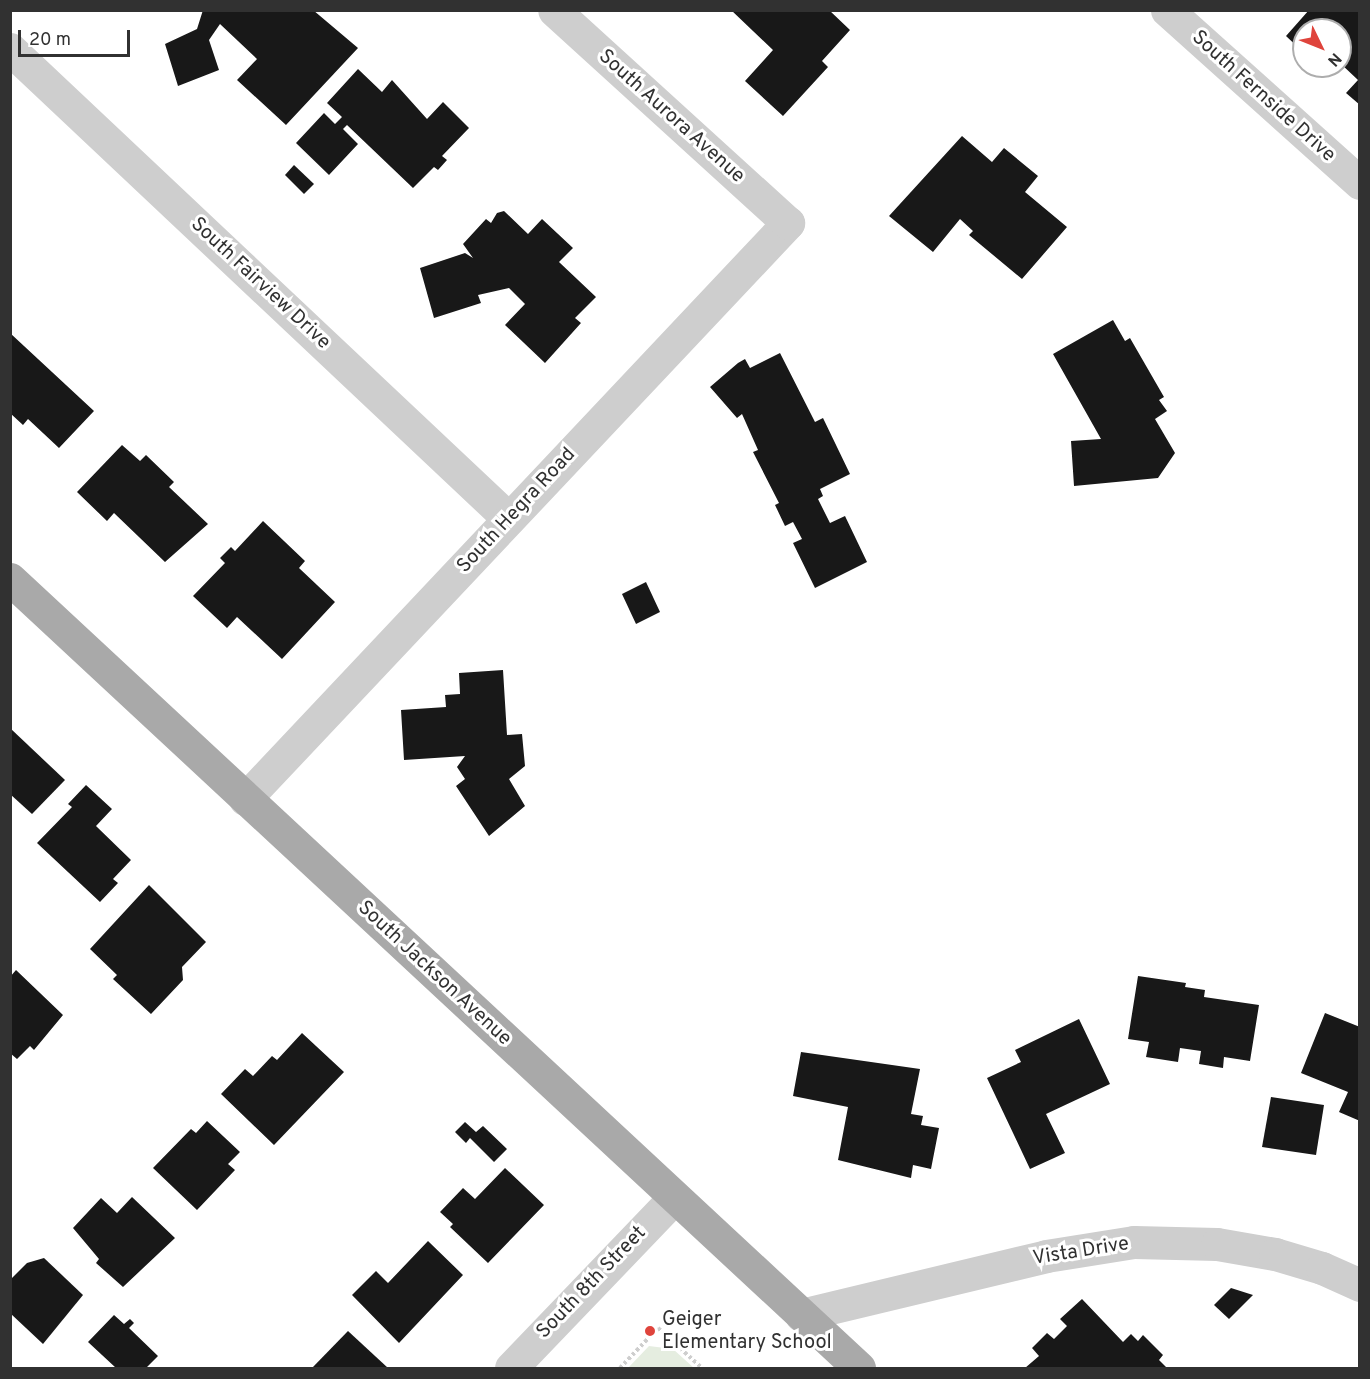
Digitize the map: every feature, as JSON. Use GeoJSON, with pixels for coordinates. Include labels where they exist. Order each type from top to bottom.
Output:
{"type":"FeatureCollection","features":[{"type":"Feature","properties":{"kind":"main road","name":"South Jackson Avenue"},"geometry":{"type":"LineString","coordinates":[[10,579],[245,800],[859,1368]]}},
{"type":"Feature","properties":{"kind":"street","name":"South Aurora Avenue"},"geometry":{"type":"LineString","coordinates":[[554,10],[788,223]]}},
{"type":"Feature","properties":{"kind":"street","name":"South Fernside Drive"},"geometry":{"type":"LineString","coordinates":[[1167,10],[1359,183]]}},
{"type":"Feature","properties":{"kind":"street","name":"South Fairview Drive"},"geometry":{"type":"LineString","coordinates":[[10,49],[509,519]]}},
{"type":"Feature","properties":{"kind":"street","name":"South Hegra Road"},"geometry":{"type":"LineString","coordinates":[[245,800],[788,223]]}},
{"type":"Feature","properties":{"kind":"street","name":"South 8th Street"},"geometry":{"type":"LineString","coordinates":[[511,1368],[674,1198]]}},
{"type":"Feature","properties":{"kind":"street","name":"Vista Drive"},"geometry":{"type":"LineString","coordinates":[[801,1316],[1046,1256],[1134,1242],[1217,1244],[1275,1254],[1322,1268],[1359,1285]]}},
{"type":"Feature","properties":{"kind":"path"},"geometry":{"type":"LineString","coordinates":[[620,1368],[658,1328],[702,1368]]}},
{"type":"Feature","properties":{"kind":"shaded area"},"geometry":{"type":"Polygon","coordinates":[[[649,1346],[673,1349],[694,1368],[628,1368],[649,1346]]]}},
{"type":"Feature","properties":{"kind":"building"},"geometry":{"type":"Polygon","coordinates":[[[203,10],[313,10],[358,48],[286,125],[237,80],[257,59],[220,24],[209,40],[219,70],[178,86],[165,44],[197,29],[203,10]]]}},
{"type":"Feature","properties":{"kind":"building"},"geometry":{"type":"Polygon","coordinates":[[[731,10],[829,10],[850,30],[822,61],[828,67],[783,116],[745,81],[773,50],[731,10]]]}},
{"type":"Feature","properties":{"kind":"building"},"geometry":{"type":"Polygon","coordinates":[[[1309,10],[1360,10],[1360,105],[1346,93],[1358,80],[1352,74],[1352,18],[1302,18],[1309,10]]]}},
{"type":"Feature","properties":{"kind":"building"},"geometry":{"type":"Polygon","coordinates":[[[1292,29],[1292,42],[1286,36],[1292,29]]]}},
{"type":"Feature","properties":{"kind":"building"},"geometry":{"type":"Polygon","coordinates":[[[358,69],[382,92],[392,80],[427,119],[443,102],[469,128],[442,156],[447,160],[438,170],[434,167],[413,188],[347,125],[343,129],[358,144],[329,175],[296,143],[324,113],[335,124],[342,117],[327,103],[358,69]]]}},
{"type":"Feature","properties":{"kind":"building"},"geometry":{"type":"Polygon","coordinates":[[[962,136],[992,162],[1004,148],[1038,176],[1025,192],[1067,227],[1022,279],[969,235],[973,231],[960,219],[933,252],[889,216],[962,136]]]}},
{"type":"Feature","properties":{"kind":"building"},"geometry":{"type":"Polygon","coordinates":[[[294,165],[314,184],[304,194],[285,175],[294,165]]]}},
{"type":"Feature","properties":{"kind":"building"},"geometry":{"type":"Polygon","coordinates":[[[504,211],[528,234],[542,219],[573,248],[559,262],[596,297],[575,318],[581,323],[545,363],[505,325],[525,304],[509,288],[478,295],[481,303],[434,318],[420,268],[465,253],[473,258],[463,244],[486,219],[491,223],[497,213],[504,211]]]}},
{"type":"Feature","properties":{"kind":"building"},"geometry":{"type":"Polygon","coordinates":[[[1113,320],[1125,341],[1130,338],[1164,397],[1159,400],[1167,411],[1155,419],[1175,453],[1158,478],[1074,486],[1071,441],[1101,439],[1053,354],[1113,320]]]}},
{"type":"Feature","properties":{"kind":"building"},"geometry":{"type":"Polygon","coordinates":[[[10,333],[94,411],[59,448],[28,419],[23,425],[10,413],[10,333]]]}},
{"type":"Feature","properties":{"kind":"building"},"geometry":{"type":"Polygon","coordinates":[[[780,353],[815,422],[823,418],[850,474],[820,489],[823,496],[818,499],[830,523],[845,516],[867,562],[815,588],[793,543],[802,539],[793,522],[785,526],[775,505],[779,503],[753,452],[758,450],[742,414],[737,418],[710,387],[745,359],[750,368],[780,353]]]}},
{"type":"Feature","properties":{"kind":"building"},"geometry":{"type":"Polygon","coordinates":[[[122,445],[140,461],[146,455],[174,482],[169,487],[208,524],[165,562],[114,513],[107,521],[77,492],[122,445]]]}},
{"type":"Feature","properties":{"kind":"building"},"geometry":{"type":"Polygon","coordinates":[[[263,521],[305,561],[299,568],[335,602],[282,659],[237,617],[227,628],[193,596],[225,563],[220,558],[231,547],[235,551],[263,521]]]}},
{"type":"Feature","properties":{"kind":"building"},"geometry":{"type":"Polygon","coordinates":[[[646,582],[660,612],[636,624],[622,594],[646,582]]]}},
{"type":"Feature","properties":{"kind":"building"},"geometry":{"type":"Polygon","coordinates":[[[503,670],[507,735],[522,734],[525,766],[509,779],[525,806],[489,836],[456,786],[465,779],[457,767],[465,756],[404,760],[401,710],[446,707],[445,695],[460,694],[459,673],[503,670]]]}},
{"type":"Feature","properties":{"kind":"building"},"geometry":{"type":"Polygon","coordinates":[[[10,728],[65,780],[32,814],[10,794],[10,728]]]}},
{"type":"Feature","properties":{"kind":"building"},"geometry":{"type":"Polygon","coordinates":[[[86,785],[112,809],[96,826],[131,860],[113,879],[118,883],[100,902],[37,843],[72,807],[68,804],[86,785]]]}},
{"type":"Feature","properties":{"kind":"building"},"geometry":{"type":"Polygon","coordinates":[[[149,885],[206,942],[182,967],[183,980],[151,1014],[113,979],[117,975],[90,949],[149,885]]]}},
{"type":"Feature","properties":{"kind":"building"},"geometry":{"type":"Polygon","coordinates":[[[16,970],[63,1015],[34,1050],[30,1046],[17,1059],[10,1053],[10,977],[16,970]]]}},
{"type":"Feature","properties":{"kind":"building"},"geometry":{"type":"Polygon","coordinates":[[[1138,976],[1186,983],[1185,987],[1205,990],[1204,997],[1259,1005],[1250,1061],[1224,1057],[1223,1068],[1199,1064],[1201,1051],[1180,1048],[1178,1062],[1146,1057],[1149,1042],[1128,1039],[1138,976]]]}},
{"type":"Feature","properties":{"kind":"building"},"geometry":{"type":"Polygon","coordinates":[[[1325,1013],[1360,1027],[1360,1121],[1339,1112],[1348,1092],[1301,1073],[1325,1013]]]}},
{"type":"Feature","properties":{"kind":"building"},"geometry":{"type":"Polygon","coordinates":[[[1079,1019],[1110,1084],[1046,1114],[1065,1153],[1030,1169],[987,1078],[1021,1062],[1015,1050],[1079,1019]]]}},
{"type":"Feature","properties":{"kind":"building"},"geometry":{"type":"Polygon","coordinates":[[[302,1033],[344,1072],[274,1145],[221,1094],[245,1069],[253,1076],[272,1056],[277,1060],[302,1033]]]}},
{"type":"Feature","properties":{"kind":"building"},"geometry":{"type":"Polygon","coordinates":[[[801,1052],[920,1069],[911,1114],[923,1116],[921,1125],[939,1128],[931,1169],[913,1165],[911,1178],[838,1160],[848,1107],[793,1096],[801,1052]]]}},
{"type":"Feature","properties":{"kind":"building"},"geometry":{"type":"Polygon","coordinates":[[[1271,1097],[1324,1105],[1316,1155],[1262,1147],[1271,1097]]]}},
{"type":"Feature","properties":{"kind":"building"},"geometry":{"type":"Polygon","coordinates":[[[207,1121],[240,1152],[228,1164],[235,1170],[197,1210],[153,1168],[191,1129],[196,1133],[207,1121]]]}},
{"type":"Feature","properties":{"kind":"building"},"geometry":{"type":"Polygon","coordinates":[[[465,1122],[476,1132],[483,1126],[507,1149],[494,1162],[470,1138],[466,1143],[455,1132],[465,1122]]]}},
{"type":"Feature","properties":{"kind":"building"},"geometry":{"type":"Polygon","coordinates":[[[505,1168],[544,1205],[488,1263],[450,1227],[453,1224],[440,1212],[463,1188],[475,1199],[505,1168]]]}},
{"type":"Feature","properties":{"kind":"building"},"geometry":{"type":"Polygon","coordinates":[[[132,1197],[175,1238],[123,1287],[96,1263],[99,1259],[73,1228],[101,1198],[117,1213],[132,1197]]]}},
{"type":"Feature","properties":{"kind":"building"},"geometry":{"type":"Polygon","coordinates":[[[428,1241],[463,1275],[399,1343],[352,1295],[376,1271],[388,1283],[428,1241]]]}},
{"type":"Feature","properties":{"kind":"building"},"geometry":{"type":"Polygon","coordinates":[[[44,1258],[83,1295],[43,1344],[10,1313],[10,1280],[27,1263],[44,1258]]]}},
{"type":"Feature","properties":{"kind":"building"},"geometry":{"type":"Polygon","coordinates":[[[1231,1288],[1253,1295],[1229,1319],[1214,1305],[1231,1288]]]}},
{"type":"Feature","properties":{"kind":"building"},"geometry":{"type":"Polygon","coordinates":[[[1082,1299],[1123,1342],[1131,1334],[1138,1341],[1143,1335],[1163,1355],[1159,1360],[1167,1368],[1025,1368],[1039,1356],[1032,1348],[1047,1333],[1054,1339],[1067,1326],[1060,1319],[1082,1299]]]}},
{"type":"Feature","properties":{"kind":"building"},"geometry":{"type":"Polygon","coordinates":[[[114,1315],[124,1324],[130,1319],[134,1323],[129,1328],[158,1356],[146,1368],[116,1368],[88,1342],[114,1315]]]}},
{"type":"Feature","properties":{"kind":"building"},"geometry":{"type":"Polygon","coordinates":[[[348,1331],[388,1368],[312,1368],[348,1331]]]}},
{"type":"Feature","properties":{"kind":"place","name":"Geiger Elementary School"},"geometry":{"type":"Point","coordinates":[650,1331]}}]}
